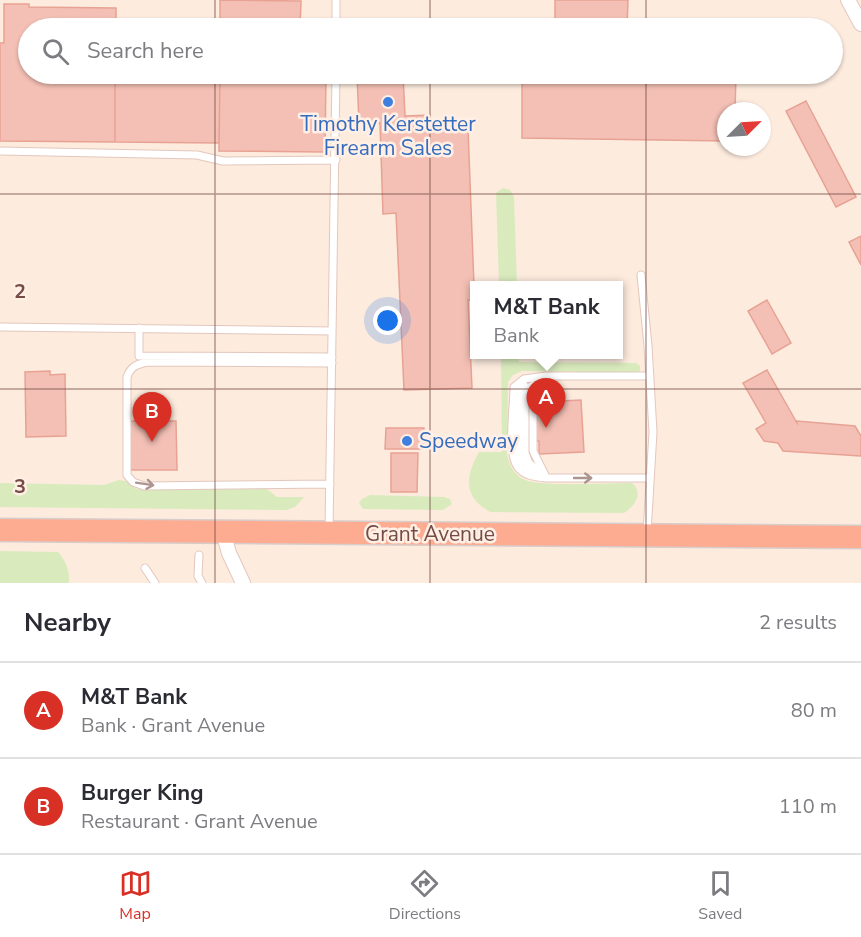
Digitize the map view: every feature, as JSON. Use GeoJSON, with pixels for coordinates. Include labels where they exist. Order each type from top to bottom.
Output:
{"type":"FeatureCollection","features":[{"type":"Feature","properties":{"kind":"highway","name":"Grant Avenue"},"geometry":{"type":"LineString","coordinates":[[1,529],[861,537]]}},
{"type":"Feature","properties":{"kind":"street"},"geometry":{"type":"LineString","coordinates":[[848,0],[861,24]]}},
{"type":"Feature","properties":{"kind":"street"},"geometry":{"type":"LineString","coordinates":[[223,532],[229,553],[243,583]]}},
{"type":"Feature","properties":{"kind":"lane"},"geometry":{"type":"LineString","coordinates":[[336,0],[336,18]]}},
{"type":"Feature","properties":{"kind":"lane"},"geometry":{"type":"LineString","coordinates":[[329,533],[336,84]]}},
{"type":"Feature","properties":{"kind":"lane"},"geometry":{"type":"LineString","coordinates":[[0,151],[197,154],[224,161],[336,160]]}},
{"type":"Feature","properties":{"kind":"lane"},"geometry":{"type":"LineString","coordinates":[[640,275],[653,432],[647,535]]}},
{"type":"Feature","properties":{"kind":"lane"},"geometry":{"type":"LineString","coordinates":[[0,327],[332,331]]}},
{"type":"Feature","properties":{"kind":"lane"},"geometry":{"type":"LineString","coordinates":[[139,328],[139,356],[332,360]]}},
{"type":"Feature","properties":{"kind":"lane"},"geometry":{"type":"LineString","coordinates":[[330,484],[144,486],[133,482],[127,475],[127,377],[130,369],[138,363],[148,362],[332,360]]}},
{"type":"Feature","properties":{"kind":"lane"},"geometry":{"type":"LineString","coordinates":[[650,376],[546,376],[525,379],[514,387],[512,455],[518,468],[530,476],[650,478]]}},
{"type":"Feature","properties":{"kind":"lane"},"geometry":{"type":"LineString","coordinates":[[546,376],[530,387],[525,394],[525,453],[529,463],[546,478]]}},
{"type":"Feature","properties":{"kind":"lane"},"geometry":{"type":"LineString","coordinates":[[199,555],[198,576],[202,583]]}},
{"type":"Feature","properties":{"kind":"lane"},"geometry":{"type":"LineString","coordinates":[[145,568],[155,583]]}},
{"type":"Feature","properties":{"kind":"green space"},"geometry":{"type":"Polygon","coordinates":[[[503,188],[510,190],[514,197],[517,281],[499,281],[496,193],[503,188]]]}},
{"type":"Feature","properties":{"kind":"green space"},"geometry":{"type":"Polygon","coordinates":[[[501,359],[519,359],[519,362],[636,363],[640,366],[638,373],[522,371],[513,375],[508,382],[507,455],[515,473],[533,482],[632,483],[636,487],[637,499],[624,513],[490,512],[475,500],[469,486],[469,478],[479,452],[502,452],[501,359]]]}},
{"type":"Feature","properties":{"kind":"green space"},"geometry":{"type":"Polygon","coordinates":[[[119,480],[126,481],[136,489],[267,489],[277,497],[304,497],[295,507],[287,510],[0,507],[0,483],[104,485],[119,480]]]}},
{"type":"Feature","properties":{"kind":"green space"},"geometry":{"type":"Polygon","coordinates":[[[370,495],[444,497],[450,499],[452,504],[443,510],[363,509],[359,503],[370,495]]]}},
{"type":"Feature","properties":{"kind":"green space"},"geometry":{"type":"Polygon","coordinates":[[[0,551],[58,552],[67,566],[69,583],[0,583],[0,551]]]}},
{"type":"Feature","properties":{"kind":"building"},"geometry":{"type":"Polygon","coordinates":[[[220,0],[301,1],[300,18],[220,18],[220,0]]]}},
{"type":"Feature","properties":{"kind":"building"},"geometry":{"type":"Polygon","coordinates":[[[555,0],[628,0],[627,18],[555,18],[555,0]]]}},
{"type":"Feature","properties":{"kind":"building"},"geometry":{"type":"Polygon","coordinates":[[[4,4],[29,4],[29,7],[116,8],[116,18],[18,18],[18,84],[115,84],[115,142],[0,141],[0,43],[4,43],[4,4]]]}},
{"type":"Feature","properties":{"kind":"building"},"geometry":{"type":"Polygon","coordinates":[[[115,84],[220,84],[219,143],[115,142],[115,84]]]}},
{"type":"Feature","properties":{"kind":"building"},"geometry":{"type":"Polygon","coordinates":[[[220,84],[326,84],[325,152],[219,151],[220,84]]]}},
{"type":"Feature","properties":{"kind":"building"},"geometry":{"type":"Polygon","coordinates":[[[357,84],[403,84],[405,116],[430,115],[431,130],[468,129],[474,281],[470,281],[470,300],[468,300],[472,388],[404,390],[396,213],[383,214],[380,123],[359,123],[357,84]]]}},
{"type":"Feature","properties":{"kind":"building"},"geometry":{"type":"Polygon","coordinates":[[[522,84],[736,84],[735,102],[717,102],[717,141],[522,138],[522,84]]]}},
{"type":"Feature","properties":{"kind":"building"},"geometry":{"type":"Polygon","coordinates":[[[806,101],[856,197],[836,207],[786,111],[806,101]]]}},
{"type":"Feature","properties":{"kind":"building"},"geometry":{"type":"Polygon","coordinates":[[[861,236],[861,265],[849,242],[861,236]]]}},
{"type":"Feature","properties":{"kind":"building"},"geometry":{"type":"Polygon","coordinates":[[[767,300],[791,343],[772,354],[748,311],[767,300]]]}},
{"type":"Feature","properties":{"kind":"building"},"geometry":{"type":"Polygon","coordinates":[[[767,370],[797,423],[797,421],[855,426],[861,436],[861,456],[783,451],[778,443],[764,441],[756,429],[766,423],[743,383],[767,370]]]}},
{"type":"Feature","properties":{"kind":"building"},"geometry":{"type":"Polygon","coordinates":[[[50,371],[50,375],[65,374],[66,436],[26,437],[25,372],[50,371]]]}},
{"type":"Feature","properties":{"kind":"building"},"geometry":{"type":"Polygon","coordinates":[[[581,400],[584,452],[539,454],[539,441],[511,442],[509,415],[539,414],[539,402],[581,400]]]}},
{"type":"Feature","properties":{"kind":"building"},"geometry":{"type":"Polygon","coordinates":[[[127,421],[176,421],[177,470],[127,470],[127,421]]]}},
{"type":"Feature","properties":{"kind":"building"},"geometry":{"type":"Polygon","coordinates":[[[386,428],[424,428],[424,449],[385,449],[386,428]]]}},
{"type":"Feature","properties":{"kind":"building"},"geometry":{"type":"Polygon","coordinates":[[[391,453],[418,453],[417,492],[391,492],[391,453]]]}},
{"type":"Feature","properties":{"kind":"place","name":"Timothy Kerstetter Firearm Sales"},"geometry":{"type":"Point","coordinates":[388,102]}},
{"type":"Feature","properties":{"kind":"place","name":"M&T Bank"},"geometry":{"type":"Point","coordinates":[546,428]}},
{"type":"Feature","properties":{"kind":"place","name":"Speedway"},"geometry":{"type":"Point","coordinates":[407,441]}},
{"type":"Feature","properties":{"kind":"place","name":"Burger King"},"geometry":{"type":"Point","coordinates":[152,442]}}]}
